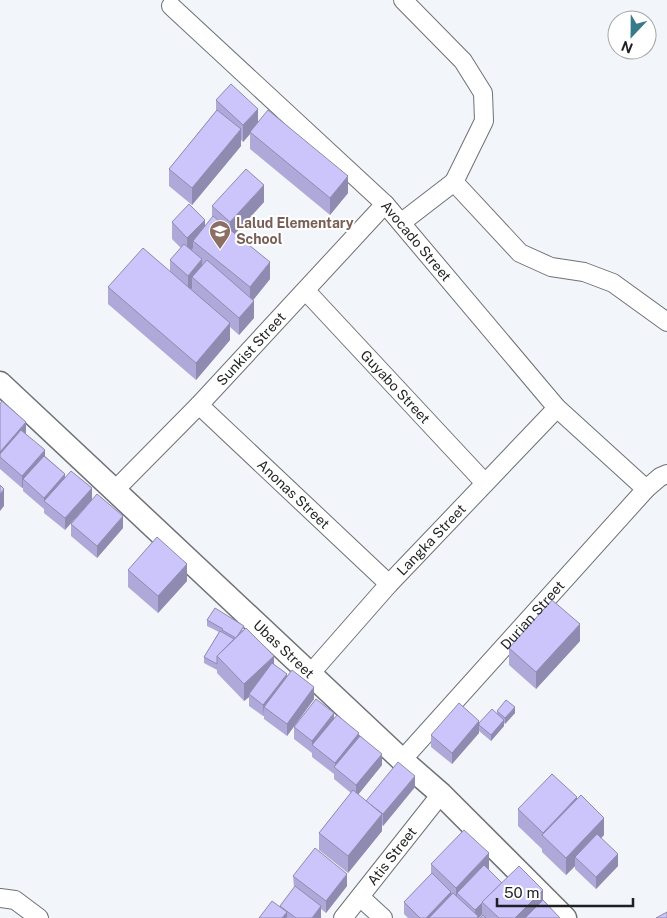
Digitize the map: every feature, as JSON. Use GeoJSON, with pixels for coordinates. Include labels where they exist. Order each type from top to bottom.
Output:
{"type":"FeatureCollection","features":[{"type":"Feature","properties":{"kind":"street"},"geometry":{"type":"LineString","coordinates":[[402,222],[454,182],[484,121],[483,93],[463,61],[403,0]]}},
{"type":"Feature","properties":{"kind":"street","name":"Avocado Street"},"geometry":{"type":"LineString","coordinates":[[171,6],[386,204],[557,408],[646,489]]}},
{"type":"Feature","properties":{"kind":"street"},"geometry":{"type":"LineString","coordinates":[[454,182],[520,253],[551,267],[584,272],[613,283],[667,322]]}},
{"type":"Feature","properties":{"kind":"street","name":"Sunkist Street"},"geometry":{"type":"LineString","coordinates":[[115,490],[199,405],[386,204]]}},
{"type":"Feature","properties":{"kind":"street","name":"Guyabo Street"},"geometry":{"type":"LineString","coordinates":[[306,292],[484,483]]}},
{"type":"Feature","properties":{"kind":"street","name":"Ubas Street"},"geometry":{"type":"LineString","coordinates":[[0,383],[402,760],[442,794],[565,918]]}},
{"type":"Feature","properties":{"kind":"street","name":"Anonas Street"},"geometry":{"type":"LineString","coordinates":[[199,405],[389,584]]}},
{"type":"Feature","properties":{"kind":"street","name":"Langka Street"},"geometry":{"type":"LineString","coordinates":[[310,674],[389,584],[557,408]]}},
{"type":"Feature","properties":{"kind":"street","name":"Durian Street"},"geometry":{"type":"LineString","coordinates":[[402,760],[646,489],[660,477],[667,474]]}},
{"type":"Feature","properties":{"kind":"street","name":"Atis Street"},"geometry":{"type":"LineString","coordinates":[[343,918],[442,794]]}},
{"type":"Feature","properties":{"kind":"street"},"geometry":{"type":"LineString","coordinates":[[360,897],[382,918]]}},
{"type":"Feature","properties":{"kind":"street"},"geometry":{"type":"LineString","coordinates":[[0,898],[15,900],[39,918]]}},
{"type":"Feature","properties":{"kind":"building"},"geometry":{"type":"Polygon","coordinates":[[[231,84],[258,109],[243,125],[216,100],[231,84]]]}},
{"type":"Feature","properties":{"kind":"building"},"geometry":{"type":"Polygon","coordinates":[[[217,110],[241,129],[192,188],[169,169],[217,110]]]}},
{"type":"Feature","properties":{"kind":"building"},"geometry":{"type":"Polygon","coordinates":[[[268,110],[348,176],[330,198],[250,132],[268,110]]]}},
{"type":"Feature","properties":{"kind":"building"},"geometry":{"type":"Polygon","coordinates":[[[246,169],[264,185],[230,222],[212,206],[246,169]]]}},
{"type":"Feature","properties":{"kind":"building"},"geometry":{"type":"Polygon","coordinates":[[[189,204],[205,220],[187,238],[172,222],[189,204]]]}},
{"type":"Feature","properties":{"kind":"building"},"geometry":{"type":"Polygon","coordinates":[[[213,216],[270,262],[250,287],[193,241],[213,216]]]}},
{"type":"Feature","properties":{"kind":"building"},"geometry":{"type":"Polygon","coordinates":[[[184,244],[202,259],[188,276],[170,260],[184,244]]]}},
{"type":"Feature","properties":{"kind":"building"},"geometry":{"type":"Polygon","coordinates":[[[143,248],[230,323],[196,363],[108,287],[143,248]]]}},
{"type":"Feature","properties":{"kind":"building"},"geometry":{"type":"Polygon","coordinates":[[[207,260],[254,301],[239,318],[192,277],[207,260]]]}},
{"type":"Feature","properties":{"kind":"building"},"geometry":{"type":"Polygon","coordinates":[[[2,401],[26,422],[0,452],[0,404],[2,401]]]}},
{"type":"Feature","properties":{"kind":"building"},"geometry":{"type":"Polygon","coordinates":[[[21,430],[45,450],[22,476],[0,457],[0,454],[21,430]]]}},
{"type":"Feature","properties":{"kind":"building"},"geometry":{"type":"Polygon","coordinates":[[[44,456],[65,474],[44,498],[23,479],[44,456]]]}},
{"type":"Feature","properties":{"kind":"building"},"geometry":{"type":"Polygon","coordinates":[[[71,471],[92,488],[65,518],[44,501],[71,471]]]}},
{"type":"Feature","properties":{"kind":"building"},"geometry":{"type":"Polygon","coordinates":[[[0,485],[4,489],[0,494],[0,485]]]}},
{"type":"Feature","properties":{"kind":"building"},"geometry":{"type":"Polygon","coordinates":[[[97,494],[123,516],[97,546],[71,524],[97,494]]]}},
{"type":"Feature","properties":{"kind":"building"},"geometry":{"type":"Polygon","coordinates":[[[157,537],[187,564],[158,596],[128,570],[157,537]]]}},
{"type":"Feature","properties":{"kind":"building"},"geometry":{"type":"Polygon","coordinates":[[[552,600],[580,624],[536,672],[509,648],[552,600]]]}},
{"type":"Feature","properties":{"kind":"building"},"geometry":{"type":"Polygon","coordinates":[[[215,608],[244,626],[236,638],[207,620],[215,608]]]}},
{"type":"Feature","properties":{"kind":"building"},"geometry":{"type":"Polygon","coordinates":[[[246,628],[274,656],[244,684],[217,656],[246,628]]]}},
{"type":"Feature","properties":{"kind":"building"},"geometry":{"type":"Polygon","coordinates":[[[220,631],[234,639],[217,656],[217,664],[204,657],[220,631]]]}},
{"type":"Feature","properties":{"kind":"building"},"geometry":{"type":"Polygon","coordinates":[[[272,663],[287,674],[263,705],[249,694],[272,663]]]}},
{"type":"Feature","properties":{"kind":"building"},"geometry":{"type":"Polygon","coordinates":[[[292,670],[314,687],[287,724],[264,707],[292,670]]]}},
{"type":"Feature","properties":{"kind":"building"},"geometry":{"type":"Polygon","coordinates":[[[316,699],[334,713],[312,741],[294,727],[316,699]]]}},
{"type":"Feature","properties":{"kind":"building"},"geometry":{"type":"Polygon","coordinates":[[[506,700],[515,707],[505,718],[497,711],[506,700]]]}},
{"type":"Feature","properties":{"kind":"building"},"geometry":{"type":"Polygon","coordinates":[[[459,703],[479,721],[452,753],[431,735],[459,703]]]}},
{"type":"Feature","properties":{"kind":"building"},"geometry":{"type":"Polygon","coordinates":[[[492,709],[504,720],[491,735],[479,723],[492,709]]]}},
{"type":"Feature","properties":{"kind":"building"},"geometry":{"type":"Polygon","coordinates":[[[337,715],[359,733],[335,763],[312,745],[337,715]]]}},
{"type":"Feature","properties":{"kind":"building"},"geometry":{"type":"Polygon","coordinates":[[[360,736],[382,754],[356,785],[334,767],[360,736]]]}},
{"type":"Feature","properties":{"kind":"building"},"geometry":{"type":"Polygon","coordinates":[[[398,762],[415,776],[383,814],[366,801],[398,762]]]}},
{"type":"Feature","properties":{"kind":"building"},"geometry":{"type":"Polygon","coordinates":[[[552,774],[577,797],[543,833],[518,809],[552,774]]]}},
{"type":"Feature","properties":{"kind":"building"},"geometry":{"type":"Polygon","coordinates":[[[353,790],[382,814],[348,856],[319,833],[353,790]]]}},
{"type":"Feature","properties":{"kind":"building"},"geometry":{"type":"Polygon","coordinates":[[[581,795],[604,818],[566,858],[542,835],[581,795]]]}},
{"type":"Feature","properties":{"kind":"building"},"geometry":{"type":"Polygon","coordinates":[[[464,830],[489,853],[456,888],[431,864],[464,830]]]}},
{"type":"Feature","properties":{"kind":"building"},"geometry":{"type":"Polygon","coordinates":[[[597,834],[618,854],[596,877],[575,857],[597,834]]]}},
{"type":"Feature","properties":{"kind":"building"},"geometry":{"type":"Polygon","coordinates":[[[315,848],[347,874],[326,901],[293,876],[315,848]]]}},
{"type":"Feature","properties":{"kind":"building"},"geometry":{"type":"Polygon","coordinates":[[[484,865],[502,883],[475,910],[457,893],[484,865]]]}},
{"type":"Feature","properties":{"kind":"building"},"geometry":{"type":"Polygon","coordinates":[[[519,866],[543,890],[515,918],[499,918],[482,902],[519,866]]]}},
{"type":"Feature","properties":{"kind":"building"},"geometry":{"type":"Polygon","coordinates":[[[432,873],[451,892],[426,918],[420,918],[404,902],[432,873]]]}},
{"type":"Feature","properties":{"kind":"building"},"geometry":{"type":"Polygon","coordinates":[[[295,886],[321,906],[312,918],[296,918],[280,906],[295,886]]]}},
{"type":"Feature","properties":{"kind":"building"},"geometry":{"type":"Polygon","coordinates":[[[453,893],[478,916],[477,918],[429,918],[453,893]]]}},
{"type":"Feature","properties":{"kind":"building"},"geometry":{"type":"Polygon","coordinates":[[[543,900],[560,918],[525,918],[543,900]]]}},
{"type":"Feature","properties":{"kind":"building"},"geometry":{"type":"Polygon","coordinates":[[[272,901],[287,912],[282,918],[259,918],[272,901]]]}},
{"type":"Feature","properties":{"kind":"building"},"geometry":{"type":"Polygon","coordinates":[[[667,912],[667,918],[656,918],[667,912]]]}},
{"type":"Feature","properties":{"kind":"place","name":"Lalud Elementary School"},"geometry":{"type":"Point","coordinates":[220,250]}}]}
